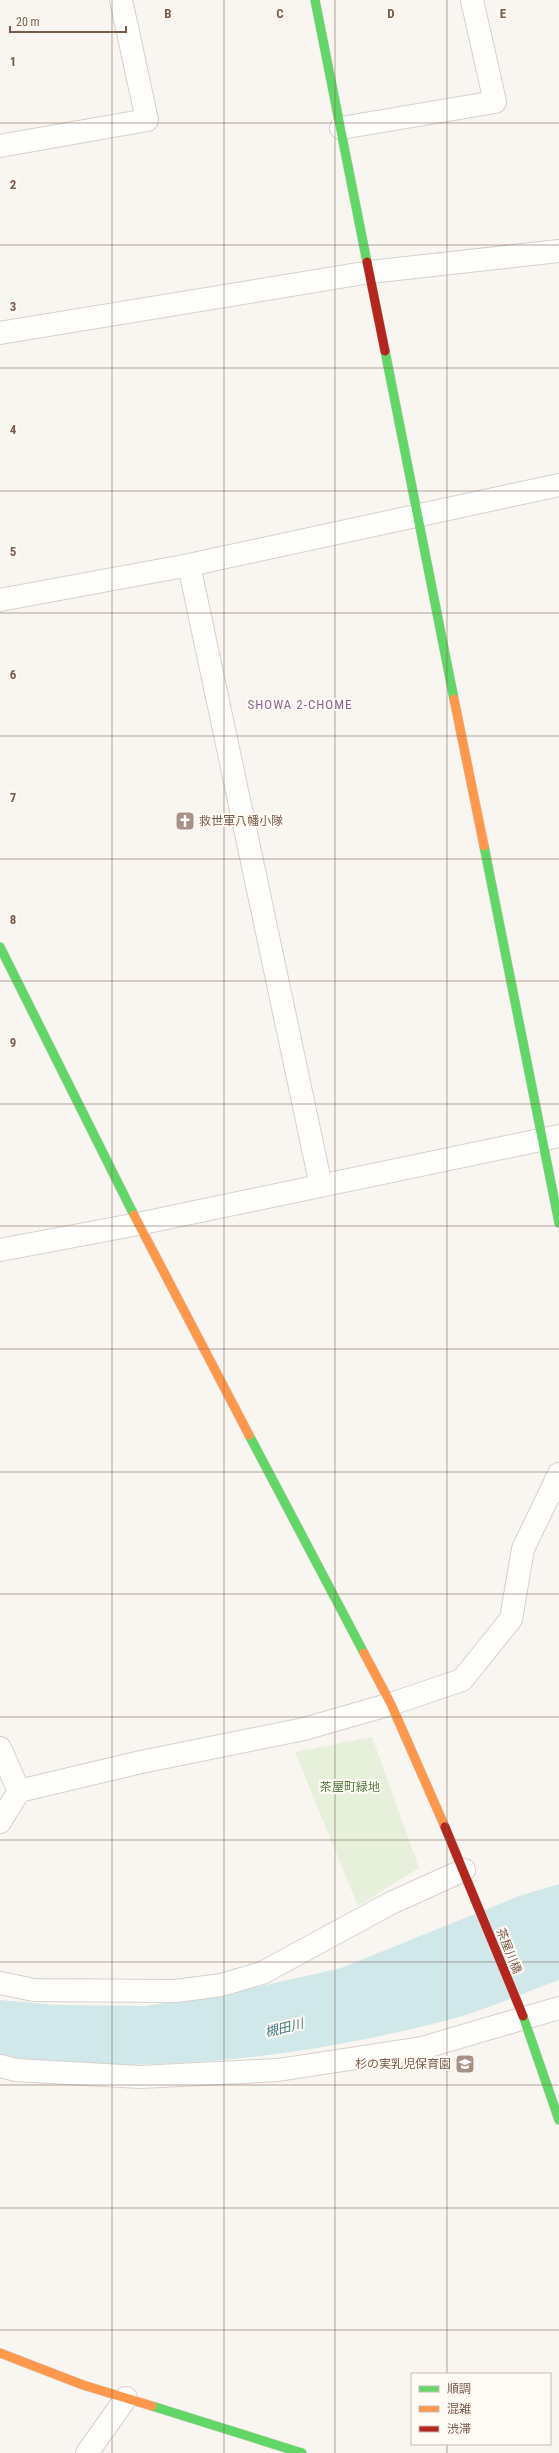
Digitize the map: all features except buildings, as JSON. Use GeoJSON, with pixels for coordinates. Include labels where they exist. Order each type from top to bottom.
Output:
{"type":"FeatureCollection","features":[{"type":"Feature","properties":{"kind":"street"},"geometry":{"type":"LineString","coordinates":[[0,146],[147,120],[121,0]]}},
{"type":"Feature","properties":{"kind":"street"},"geometry":{"type":"LineString","coordinates":[[315,0],[418,515],[550,1138],[559,1223]]}},
{"type":"Feature","properties":{"kind":"street"},"geometry":{"type":"LineString","coordinates":[[341,128],[495,102],[472,0]]}},
{"type":"Feature","properties":{"kind":"street"},"geometry":{"type":"LineString","coordinates":[[0,333],[370,272],[559,252]]}},
{"type":"Feature","properties":{"kind":"street"},"geometry":{"type":"LineString","coordinates":[[0,600],[189,565],[559,485]]}},
{"type":"Feature","properties":{"kind":"street"},"geometry":{"type":"LineString","coordinates":[[189,565],[321,1186]]}},
{"type":"Feature","properties":{"kind":"street","name":"茶屋川橋"},"geometry":{"type":"LineString","coordinates":[[0,947],[138,1224],[392,1704],[464,1870],[524,2019],[559,2120]]}},
{"type":"Feature","properties":{"kind":"street"},"geometry":{"type":"LineString","coordinates":[[0,1250],[138,1224],[550,1138]]}},
{"type":"Feature","properties":{"kind":"street"},"geometry":{"type":"LineString","coordinates":[[0,1822],[18,1791],[141,1762],[304,1729],[392,1704],[462,1680],[511,1619],[523,1549],[559,1474]]}},
{"type":"Feature","properties":{"kind":"street"},"geometry":{"type":"LineString","coordinates":[[0,1748],[18,1791]]}},
{"type":"Feature","properties":{"kind":"street"},"geometry":{"type":"LineString","coordinates":[[0,1983],[34,1990],[176,1991],[220,1985],[262,1973],[392,1903],[464,1870]]}},
{"type":"Feature","properties":{"kind":"street"},"geometry":{"type":"LineString","coordinates":[[0,2066],[16,2070],[140,2077],[278,2070],[422,2048],[559,2008]]}},
{"type":"Feature","properties":{"kind":"street"},"geometry":{"type":"LineString","coordinates":[[0,2353],[126,2398],[302,2453]]}},
{"type":"Feature","properties":{"kind":"street"},"geometry":{"type":"LineString","coordinates":[[87,2453],[126,2398]]}},
{"type":"Feature","properties":{"kind":"green space","name":"茶屋町緑地"},"geometry":{"type":"Polygon","coordinates":[[[372,1737],[419,1868],[358,1906],[295,1752],[372,1737]]]}},
{"type":"Feature","properties":{"kind":"water","name":"槻田川"},"geometry":{"type":"Polygon","coordinates":[[[559,1884],[559,1980],[462,2016],[412,2029],[339,2044],[228,2059],[153,2064],[95,2065],[38,2061],[0,2054],[0,2000],[55,2005],[146,2006],[244,1990],[341,1968],[519,1896],[559,1884]]]}},
{"type":"Feature","properties":{"kind":"traffic: fast"},"geometry":{"type":"LineString","coordinates":[[315,0],[367,262]]}},
{"type":"Feature","properties":{"kind":"traffic: fast"},"geometry":{"type":"LineString","coordinates":[[385,351],[454,699]]}},
{"type":"Feature","properties":{"kind":"traffic: fast"},"geometry":{"type":"LineString","coordinates":[[484,846],[559,1223]]}},
{"type":"Feature","properties":{"kind":"traffic: fast"},"geometry":{"type":"LineString","coordinates":[[0,947],[134,1215]]}},
{"type":"Feature","properties":{"kind":"traffic: fast"},"geometry":{"type":"LineString","coordinates":[[249,1435],[364,1653]]}},
{"type":"Feature","properties":{"kind":"traffic: fast"},"geometry":{"type":"LineString","coordinates":[[523,2016],[559,2120]]}},
{"type":"Feature","properties":{"kind":"traffic: fast"},"geometry":{"type":"LineString","coordinates":[[152,2406],[302,2453]]}},
{"type":"Feature","properties":{"kind":"traffic: slow"},"geometry":{"type":"LineString","coordinates":[[454,699],[484,846]]}},
{"type":"Feature","properties":{"kind":"traffic: slow"},"geometry":{"type":"LineString","coordinates":[[134,1215],[249,1435]]}},
{"type":"Feature","properties":{"kind":"traffic: slow"},"geometry":{"type":"LineString","coordinates":[[364,1653],[391,1704],[445,1827]]}},
{"type":"Feature","properties":{"kind":"traffic: slow"},"geometry":{"type":"LineString","coordinates":[[0,2353],[83,2385],[152,2406]]}},
{"type":"Feature","properties":{"kind":"traffic: jam"},"geometry":{"type":"LineString","coordinates":[[367,262],[385,351]]}},
{"type":"Feature","properties":{"kind":"traffic: jam"},"geometry":{"type":"LineString","coordinates":[[445,1827],[523,2016]]}},
{"type":"Feature","properties":{"kind":"place","name":"救世軍八幡小隊"},"geometry":{"type":"Point","coordinates":[185,821]}},
{"type":"Feature","properties":{"kind":"place","name":"杉の実乳児保育園"},"geometry":{"type":"Point","coordinates":[465,2064]}},
{"type":"Feature","properties":{"kind":"district","name":"SHOWA 2-CHOME"},"geometry":{"type":"Point","coordinates":[300,704]}}]}
